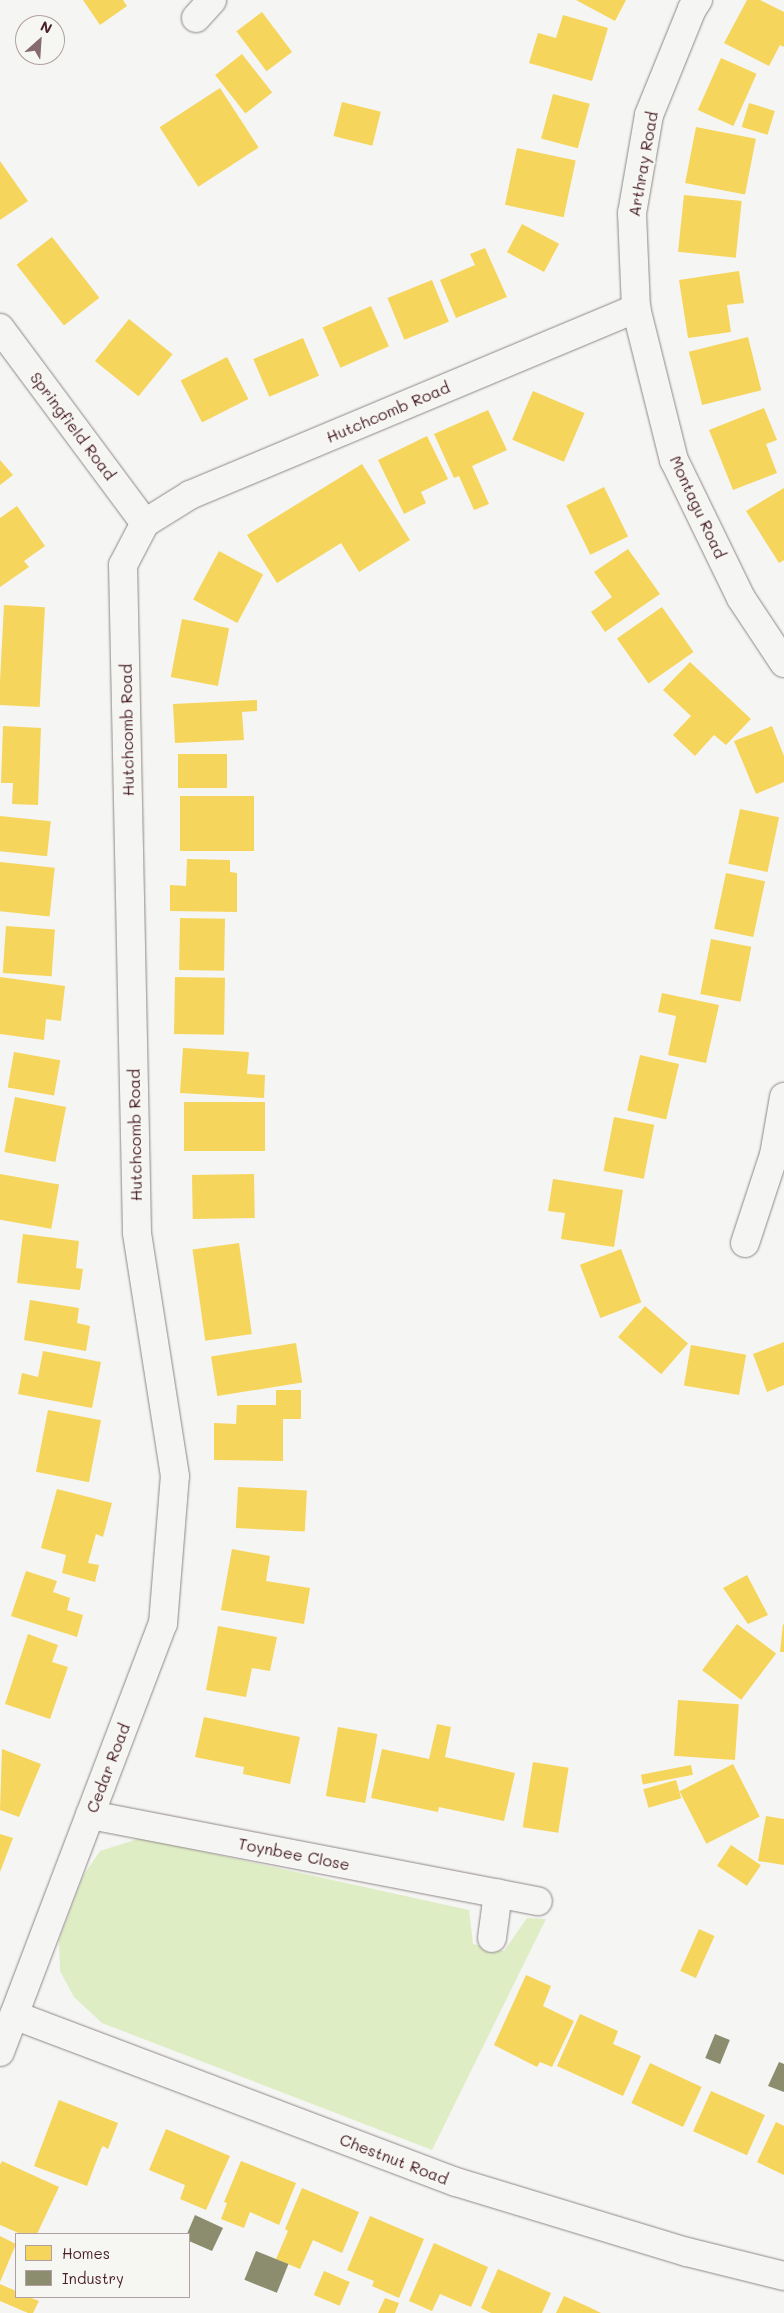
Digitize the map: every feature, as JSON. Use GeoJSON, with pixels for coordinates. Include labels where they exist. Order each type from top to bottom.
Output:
{"type":"FeatureCollection","features":[{"type":"Feature","properties":{"kind":"street","name":"Arthray Road"},"geometry":{"type":"LineString","coordinates":[[636,308],[632,213],[649,115],[692,9],[698,0]]}},
{"type":"Feature","properties":{"kind":"street","name":"Hutchcomb Road"},"geometry":{"type":"LineString","coordinates":[[175,1476],[137,1232],[124,565],[146,523],[190,495],[636,308]]}},
{"type":"Feature","properties":{"kind":"street","name":"Montagu Road"},"geometry":{"type":"LineString","coordinates":[[636,308],[674,460],[741,598],[784,663]]}},
{"type":"Feature","properties":{"kind":"street","name":"Springfield Road"},"geometry":{"type":"LineString","coordinates":[[0,328],[146,523]]}},
{"type":"Feature","properties":{"kind":"street"},"geometry":{"type":"LineString","coordinates":[[745,1243],[774,1154],[784,1097]]}},
{"type":"Feature","properties":{"kind":"street","name":"Cedar Road"},"geometry":{"type":"LineString","coordinates":[[0,2052],[163,1624],[175,1476]]}},
{"type":"Feature","properties":{"kind":"street","name":"Toynbee Close"},"geometry":{"type":"LineString","coordinates":[[90,1815],[538,1901]]}},
{"type":"Feature","properties":{"kind":"street"},"geometry":{"type":"LineString","coordinates":[[492,1938],[498,1893]]}},
{"type":"Feature","properties":{"kind":"street","name":"Chestnut Road"},"geometry":{"type":"LineString","coordinates":[[14,2015],[456,2182],[687,2252],[784,2276]]}},
{"type":"Feature","properties":{"kind":"green space"},"geometry":{"type":"Polygon","coordinates":[[[141,1838],[469,1910],[473,1944],[504,1951],[527,1918],[546,1919],[432,2150],[102,2023],[74,1997],[60,1971],[59,1940],[83,1876],[100,1851],[141,1838]]]}},
{"type":"Feature","properties":{"kind":"building: Homes"},"geometry":{"type":"Polygon","coordinates":[[[83,0],[123,0],[127,6],[100,25],[83,0]]]}},
{"type":"Feature","properties":{"kind":"building: Homes"},"geometry":{"type":"Polygon","coordinates":[[[576,0],[626,0],[615,21],[576,0]]]}},
{"type":"Feature","properties":{"kind":"building: Homes"},"geometry":{"type":"Polygon","coordinates":[[[747,0],[760,0],[784,12],[784,47],[780,45],[769,66],[724,43],[747,0]]]}},
{"type":"Feature","properties":{"kind":"building: Homes"},"geometry":{"type":"Polygon","coordinates":[[[262,12],[292,52],[267,71],[236,31],[262,12]]]}},
{"type":"Feature","properties":{"kind":"building: Homes"},"geometry":{"type":"Polygon","coordinates":[[[563,15],[608,28],[592,81],[529,63],[538,33],[556,38],[563,15]]]}},
{"type":"Feature","properties":{"kind":"building: Homes"},"geometry":{"type":"Polygon","coordinates":[[[242,54],[272,93],[245,114],[215,75],[242,54]]]}},
{"type":"Feature","properties":{"kind":"building: Homes"},"geometry":{"type":"Polygon","coordinates":[[[721,58],[757,74],[733,126],[698,110],[721,58]]]}},
{"type":"Feature","properties":{"kind":"building: Homes"},"geometry":{"type":"Polygon","coordinates":[[[220,88],[259,148],[198,187],[160,127],[220,88]]]}},
{"type":"Feature","properties":{"kind":"building: Homes"},"geometry":{"type":"Polygon","coordinates":[[[553,94],[590,104],[578,148],[541,138],[553,94]]]}},
{"type":"Feature","properties":{"kind":"building: Homes"},"geometry":{"type":"Polygon","coordinates":[[[342,102],[381,112],[372,146],[334,136],[342,102]]]}},
{"type":"Feature","properties":{"kind":"building: Homes"},"geometry":{"type":"Polygon","coordinates":[[[749,103],[775,111],[768,135],[742,127],[749,103]]]}},
{"type":"Feature","properties":{"kind":"building: Homes"},"geometry":{"type":"Polygon","coordinates":[[[696,127],[756,139],[745,195],[685,183],[696,127]]]}},
{"type":"Feature","properties":{"kind":"building: Homes"},"geometry":{"type":"Polygon","coordinates":[[[517,148],[576,160],[564,217],[505,205],[517,148]]]}},
{"type":"Feature","properties":{"kind":"building: Homes"},"geometry":{"type":"Polygon","coordinates":[[[0,161],[28,201],[0,220],[0,161]]]}},
{"type":"Feature","properties":{"kind":"building: Homes"},"geometry":{"type":"Polygon","coordinates":[[[684,195],[742,201],[736,258],[678,252],[684,195]]]}},
{"type":"Feature","properties":{"kind":"building: Homes"},"geometry":{"type":"Polygon","coordinates":[[[522,224],[559,244],[544,272],[507,252],[522,224]]]}},
{"type":"Feature","properties":{"kind":"building: Homes"},"geometry":{"type":"Polygon","coordinates":[[[52,237],[99,298],[64,325],[17,265],[52,237]]]}},
{"type":"Feature","properties":{"kind":"building: Homes"},"geometry":{"type":"Polygon","coordinates":[[[485,248],[507,297],[456,318],[440,280],[475,265],[470,254],[485,248]]]}},
{"type":"Feature","properties":{"kind":"building: Homes"},"geometry":{"type":"Polygon","coordinates":[[[739,271],[744,303],[727,305],[731,332],[688,338],[679,280],[739,271]]]}},
{"type":"Feature","properties":{"kind":"building: Homes"},"geometry":{"type":"Polygon","coordinates":[[[432,280],[449,322],[404,340],[387,298],[432,280]]]}},
{"type":"Feature","properties":{"kind":"building: Homes"},"geometry":{"type":"Polygon","coordinates":[[[371,306],[389,346],[340,368],[323,328],[371,306]]]}},
{"type":"Feature","properties":{"kind":"building: Homes"},"geometry":{"type":"Polygon","coordinates":[[[129,319],[173,354],[139,396],[95,361],[129,319]]]}},
{"type":"Feature","properties":{"kind":"building: Homes"},"geometry":{"type":"Polygon","coordinates":[[[748,337],[761,390],[702,405],[689,352],[748,337]]]}},
{"type":"Feature","properties":{"kind":"building: Homes"},"geometry":{"type":"Polygon","coordinates":[[[303,338],[319,376],[269,397],[253,359],[303,338]]]}},
{"type":"Feature","properties":{"kind":"building: Homes"},"geometry":{"type":"Polygon","coordinates":[[[227,357],[248,399],[202,422],[181,381],[227,357]]]}},
{"type":"Feature","properties":{"kind":"building: Homes"},"geometry":{"type":"Polygon","coordinates":[[[533,391],[585,413],[564,462],[512,440],[533,391]]]}},
{"type":"Feature","properties":{"kind":"building: Homes"},"geometry":{"type":"Polygon","coordinates":[[[764,408],[777,440],[766,444],[777,473],[733,490],[709,430],[764,408]]]}},
{"type":"Feature","properties":{"kind":"building: Homes"},"geometry":{"type":"Polygon","coordinates":[[[488,410],[507,450],[472,466],[489,504],[474,510],[459,476],[454,478],[434,434],[488,410]]]}},
{"type":"Feature","properties":{"kind":"building: Homes"},"geometry":{"type":"Polygon","coordinates":[[[427,436],[448,479],[421,492],[426,503],[404,514],[378,460],[427,436]]]}},
{"type":"Feature","properties":{"kind":"building: Homes"},"geometry":{"type":"Polygon","coordinates":[[[0,460],[13,475],[0,485],[0,460]]]}},
{"type":"Feature","properties":{"kind":"building: Homes"},"geometry":{"type":"Polygon","coordinates":[[[362,464],[410,540],[359,572],[341,543],[277,583],[247,535],[362,464]]]}},
{"type":"Feature","properties":{"kind":"building: Homes"},"geometry":{"type":"Polygon","coordinates":[[[604,487],[628,536],[590,555],[566,505],[604,487]]]}},
{"type":"Feature","properties":{"kind":"building: Homes"},"geometry":{"type":"Polygon","coordinates":[[[784,488],[784,560],[779,563],[746,511],[784,488]]]}},
{"type":"Feature","properties":{"kind":"building: Homes"},"geometry":{"type":"Polygon","coordinates":[[[17,506],[45,546],[24,561],[29,567],[0,587],[0,518],[17,506]]]}},
{"type":"Feature","properties":{"kind":"building: Homes"},"geometry":{"type":"Polygon","coordinates":[[[628,549],[660,594],[605,632],[591,612],[612,597],[594,572],[628,549]]]}},
{"type":"Feature","properties":{"kind":"building: Homes"},"geometry":{"type":"Polygon","coordinates":[[[219,551],[263,574],[237,623],[193,600],[219,551]]]}},
{"type":"Feature","properties":{"kind":"building: Homes"},"geometry":{"type":"Polygon","coordinates":[[[4,605],[45,607],[40,707],[0,705],[4,605]]]}},
{"type":"Feature","properties":{"kind":"building: Homes"},"geometry":{"type":"Polygon","coordinates":[[[662,607],[694,652],[648,684],[617,639],[662,607]]]}},
{"type":"Feature","properties":{"kind":"building: Homes"},"geometry":{"type":"Polygon","coordinates":[[[182,619],[229,628],[218,686],[171,677],[182,619]]]}},
{"type":"Feature","properties":{"kind":"building: Homes"},"geometry":{"type":"Polygon","coordinates":[[[690,662],[751,719],[726,745],[714,735],[695,756],[673,735],[691,716],[663,690],[690,662]]]}},
{"type":"Feature","properties":{"kind":"building: Homes"},"geometry":{"type":"Polygon","coordinates":[[[257,700],[257,711],[242,712],[244,740],[175,743],[173,704],[257,700]]]}},
{"type":"Feature","properties":{"kind":"building: Homes"},"geometry":{"type":"Polygon","coordinates":[[[3,726],[41,728],[38,805],[12,804],[13,783],[1,783],[3,726]]]}},
{"type":"Feature","properties":{"kind":"building: Homes"},"geometry":{"type":"Polygon","coordinates":[[[772,726],[784,756],[784,782],[756,794],[734,741],[772,726]]]}},
{"type":"Feature","properties":{"kind":"building: Homes"},"geometry":{"type":"Polygon","coordinates":[[[178,754],[227,754],[227,788],[178,788],[178,754]]]}},
{"type":"Feature","properties":{"kind":"building: Homes"},"geometry":{"type":"Polygon","coordinates":[[[180,796],[254,796],[254,851],[180,851],[180,796]]]}},
{"type":"Feature","properties":{"kind":"building: Homes"},"geometry":{"type":"Polygon","coordinates":[[[740,809],[779,817],[767,872],[728,864],[740,809]]]}},
{"type":"Feature","properties":{"kind":"building: Homes"},"geometry":{"type":"Polygon","coordinates":[[[0,816],[51,821],[47,856],[0,851],[0,816]]]}},
{"type":"Feature","properties":{"kind":"building: Homes"},"geometry":{"type":"Polygon","coordinates":[[[187,859],[230,860],[230,872],[237,873],[237,912],[170,911],[170,885],[186,886],[187,859]]]}},
{"type":"Feature","properties":{"kind":"building: Homes"},"geometry":{"type":"Polygon","coordinates":[[[0,862],[55,868],[50,916],[0,911],[0,862]]]}},
{"type":"Feature","properties":{"kind":"building: Homes"},"geometry":{"type":"Polygon","coordinates":[[[726,873],[765,881],[753,937],[714,929],[726,873]]]}},
{"type":"Feature","properties":{"kind":"building: Homes"},"geometry":{"type":"Polygon","coordinates":[[[180,918],[225,919],[224,971],[179,970],[180,918]]]}},
{"type":"Feature","properties":{"kind":"building: Homes"},"geometry":{"type":"Polygon","coordinates":[[[6,926],[55,929],[52,976],[3,973],[6,926]]]}},
{"type":"Feature","properties":{"kind":"building: Homes"},"geometry":{"type":"Polygon","coordinates":[[[711,939],[751,947],[741,1002],[700,994],[711,939]]]}},
{"type":"Feature","properties":{"kind":"building: Homes"},"geometry":{"type":"Polygon","coordinates":[[[0,977],[65,986],[61,1021],[46,1019],[44,1040],[0,1034],[0,977]]]}},
{"type":"Feature","properties":{"kind":"building: Homes"},"geometry":{"type":"Polygon","coordinates":[[[175,977],[225,978],[224,1035],[174,1034],[175,977]]]}},
{"type":"Feature","properties":{"kind":"building: Homes"},"geometry":{"type":"Polygon","coordinates":[[[662,993],[719,1005],[706,1063],[668,1055],[676,1016],[658,1012],[662,993]]]}},
{"type":"Feature","properties":{"kind":"building: Homes"},"geometry":{"type":"Polygon","coordinates":[[[183,1048],[249,1052],[247,1074],[265,1075],[264,1098],[180,1093],[183,1048]]]}},
{"type":"Feature","properties":{"kind":"building: Homes"},"geometry":{"type":"Polygon","coordinates":[[[14,1052],[60,1060],[54,1096],[8,1087],[14,1052]]]}},
{"type":"Feature","properties":{"kind":"building: Homes"},"geometry":{"type":"Polygon","coordinates":[[[640,1055],[679,1064],[666,1120],[627,1111],[640,1055]]]}},
{"type":"Feature","properties":{"kind":"building: Homes"},"geometry":{"type":"Polygon","coordinates":[[[15,1097],[66,1107],[55,1162],[4,1152],[15,1097]]]}},
{"type":"Feature","properties":{"kind":"building: Homes"},"geometry":{"type":"Polygon","coordinates":[[[184,1102],[265,1102],[265,1151],[184,1151],[184,1102]]]}},
{"type":"Feature","properties":{"kind":"building: Homes"},"geometry":{"type":"Polygon","coordinates":[[[614,1117],[654,1125],[644,1179],[604,1171],[614,1117]]]}},
{"type":"Feature","properties":{"kind":"building: Homes"},"geometry":{"type":"Polygon","coordinates":[[[0,1174],[59,1184],[51,1229],[0,1220],[0,1174]]]}},
{"type":"Feature","properties":{"kind":"building: Homes"},"geometry":{"type":"Polygon","coordinates":[[[254,1174],[255,1218],[193,1219],[192,1175],[254,1174]]]}},
{"type":"Feature","properties":{"kind":"building: Homes"},"geometry":{"type":"Polygon","coordinates":[[[553,1179],[623,1190],[614,1247],[561,1239],[565,1213],[548,1211],[553,1179]]]}},
{"type":"Feature","properties":{"kind":"building: Homes"},"geometry":{"type":"Polygon","coordinates":[[[23,1234],[79,1241],[76,1268],[83,1269],[80,1290],[17,1283],[23,1234]]]}},
{"type":"Feature","properties":{"kind":"building: Homes"},"geometry":{"type":"Polygon","coordinates":[[[239,1243],[252,1334],[205,1341],[192,1250],[239,1243]]]}},
{"type":"Feature","properties":{"kind":"building: Homes"},"geometry":{"type":"Polygon","coordinates":[[[621,1249],[641,1302],[600,1318],[580,1265],[621,1249]]]}},
{"type":"Feature","properties":{"kind":"building: Homes"},"geometry":{"type":"Polygon","coordinates":[[[30,1300],[79,1308],[77,1323],[90,1326],[86,1351],[24,1340],[30,1300]]]}},
{"type":"Feature","properties":{"kind":"building: Homes"},"geometry":{"type":"Polygon","coordinates":[[[645,1306],[688,1343],[661,1374],[618,1337],[645,1306]]]}},
{"type":"Feature","properties":{"kind":"building: Homes"},"geometry":{"type":"Polygon","coordinates":[[[784,1342],[784,1385],[767,1392],[753,1354],[784,1342]]]}},
{"type":"Feature","properties":{"kind":"building: Homes"},"geometry":{"type":"Polygon","coordinates":[[[296,1343],[302,1383],[217,1396],[211,1356],[296,1343]]]}},
{"type":"Feature","properties":{"kind":"building: Homes"},"geometry":{"type":"Polygon","coordinates":[[[691,1345],[746,1355],[739,1395],[684,1385],[691,1345]]]}},
{"type":"Feature","properties":{"kind":"building: Homes"},"geometry":{"type":"Polygon","coordinates":[[[43,1351],[101,1362],[92,1408],[18,1394],[22,1373],[38,1377],[43,1351]]]}},
{"type":"Feature","properties":{"kind":"building: Homes"},"geometry":{"type":"Polygon","coordinates":[[[276,1390],[301,1390],[301,1419],[283,1419],[283,1461],[214,1460],[214,1423],[236,1424],[237,1405],[276,1405],[276,1390]]]}},
{"type":"Feature","properties":{"kind":"building: Homes"},"geometry":{"type":"Polygon","coordinates":[[[48,1410],[101,1420],[89,1482],[36,1472],[48,1410]]]}},
{"type":"Feature","properties":{"kind":"building: Homes"},"geometry":{"type":"Polygon","coordinates":[[[238,1487],[307,1491],[305,1532],[236,1528],[238,1487]]]}},
{"type":"Feature","properties":{"kind":"building: Homes"},"geometry":{"type":"Polygon","coordinates":[[[57,1489],[112,1503],[103,1537],[96,1534],[88,1563],[99,1565],[95,1582],[62,1573],[66,1555],[41,1548],[57,1489]]]}},
{"type":"Feature","properties":{"kind":"building: Homes"},"geometry":{"type":"Polygon","coordinates":[[[232,1549],[270,1556],[266,1581],[310,1588],[304,1624],[221,1610],[232,1549]]]}},
{"type":"Feature","properties":{"kind":"building: Homes"},"geometry":{"type":"Polygon","coordinates":[[[26,1571],[57,1581],[53,1592],[70,1598],[67,1610],[83,1615],[77,1637],[11,1616],[26,1571]]]}},
{"type":"Feature","properties":{"kind":"building: Homes"},"geometry":{"type":"Polygon","coordinates":[[[747,1575],[768,1615],[748,1624],[723,1588],[747,1575]]]}},
{"type":"Feature","properties":{"kind":"building: Homes"},"geometry":{"type":"Polygon","coordinates":[[[737,1624],[776,1653],[741,1700],[702,1670],[737,1624]]]}},
{"type":"Feature","properties":{"kind":"building: Homes"},"geometry":{"type":"Polygon","coordinates":[[[783,1624],[784,1652],[780,1652],[783,1624]]]}},
{"type":"Feature","properties":{"kind":"building: Homes"},"geometry":{"type":"Polygon","coordinates":[[[218,1626],[277,1637],[270,1671],[252,1668],[246,1697],[206,1690],[218,1626]]]}},
{"type":"Feature","properties":{"kind":"building: Homes"},"geometry":{"type":"Polygon","coordinates":[[[28,1634],[58,1645],[52,1662],[68,1667],[50,1719],[5,1704],[28,1634]]]}},
{"type":"Feature","properties":{"kind":"building: Homes"},"geometry":{"type":"Polygon","coordinates":[[[678,1700],[739,1704],[735,1760],[674,1756],[678,1700]]]}},
{"type":"Feature","properties":{"kind":"building: Homes"},"geometry":{"type":"Polygon","coordinates":[[[204,1717],[300,1737],[290,1784],[243,1774],[244,1767],[195,1757],[204,1717]]]}},
{"type":"Feature","properties":{"kind":"building: Homes"},"geometry":{"type":"Polygon","coordinates":[[[437,1724],[451,1727],[445,1757],[515,1773],[504,1821],[439,1807],[438,1812],[371,1798],[382,1749],[429,1759],[437,1724]]]}},
{"type":"Feature","properties":{"kind":"building: Homes"},"geometry":{"type":"Polygon","coordinates":[[[338,1727],[377,1734],[365,1803],[326,1796],[338,1727]]]}},
{"type":"Feature","properties":{"kind":"building: Homes"},"geometry":{"type":"Polygon","coordinates":[[[2,1749],[41,1764],[19,1817],[0,1810],[2,1749]]]}},
{"type":"Feature","properties":{"kind":"building: Homes"},"geometry":{"type":"Polygon","coordinates":[[[533,1762],[569,1768],[558,1833],[523,1827],[533,1762]]]}},
{"type":"Feature","properties":{"kind":"building: Homes"},"geometry":{"type":"Polygon","coordinates":[[[733,1764],[760,1817],[706,1844],[680,1791],[733,1764]]]}},
{"type":"Feature","properties":{"kind":"building: Homes"},"geometry":{"type":"Polygon","coordinates":[[[691,1765],[693,1775],[643,1785],[641,1775],[691,1765]]]}},
{"type":"Feature","properties":{"kind":"building: Homes"},"geometry":{"type":"Polygon","coordinates":[[[676,1780],[681,1798],[649,1808],[643,1789],[676,1780]]]}},
{"type":"Feature","properties":{"kind":"building: Homes"},"geometry":{"type":"Polygon","coordinates":[[[766,1816],[784,1819],[784,1865],[758,1861],[766,1816]]]}},
{"type":"Feature","properties":{"kind":"building: Homes"},"geometry":{"type":"Polygon","coordinates":[[[0,1834],[13,1838],[0,1872],[0,1834]]]}},
{"type":"Feature","properties":{"kind":"building: Homes"},"geometry":{"type":"Polygon","coordinates":[[[731,1845],[761,1865],[747,1886],[717,1866],[731,1845]]]}},
{"type":"Feature","properties":{"kind":"building: Homes"},"geometry":{"type":"Polygon","coordinates":[[[699,1929],[715,1936],[696,1978],[680,1971],[699,1929]]]}},
{"type":"Feature","properties":{"kind":"building: Homes"},"geometry":{"type":"Polygon","coordinates":[[[526,1975],[551,1986],[543,2006],[574,2021],[552,2067],[540,2062],[537,2067],[494,2045],[526,1975]]]}},
{"type":"Feature","properties":{"kind":"building: Homes"},"geometry":{"type":"Polygon","coordinates":[[[580,2014],[618,2031],[613,2044],[641,2056],[623,2096],[557,2066],[580,2014]]]}},
{"type":"Feature","properties":{"kind":"building: Homes"},"geometry":{"type":"Polygon","coordinates":[[[650,2063],[702,2087],[683,2127],[631,2103],[650,2063]]]}},
{"type":"Feature","properties":{"kind":"building: Homes"},"geometry":{"type":"Polygon","coordinates":[[[711,2091],[765,2115],[747,2155],[693,2131],[711,2091]]]}},
{"type":"Feature","properties":{"kind":"building: Homes"},"geometry":{"type":"Polygon","coordinates":[[[59,2100],[118,2123],[108,2149],[103,2146],[101,2149],[87,2186],[34,2166],[59,2100]]]}},
{"type":"Feature","properties":{"kind":"building: Homes"},"geometry":{"type":"Polygon","coordinates":[[[776,2122],[784,2126],[784,2175],[757,2162],[776,2122]]]}},
{"type":"Feature","properties":{"kind":"building: Homes"},"geometry":{"type":"Polygon","coordinates":[[[166,2129],[230,2156],[206,2210],[180,2199],[185,2185],[149,2170],[166,2129]]]}},
{"type":"Feature","properties":{"kind":"building: Homes"},"geometry":{"type":"Polygon","coordinates":[[[2,2161],[59,2187],[37,2233],[19,2233],[0,2225],[0,2165],[2,2161]]]}},
{"type":"Feature","properties":{"kind":"building: Homes"},"geometry":{"type":"Polygon","coordinates":[[[241,2161],[296,2183],[279,2225],[250,2212],[244,2228],[221,2219],[227,2203],[224,2202],[241,2161]]]}},
{"type":"Feature","properties":{"kind":"building: Homes"},"geometry":{"type":"Polygon","coordinates":[[[302,2188],[359,2212],[342,2253],[313,2240],[300,2269],[276,2259],[288,2231],[285,2229],[302,2188]]]}},
{"type":"Feature","properties":{"kind":"building: Homes"},"geometry":{"type":"Polygon","coordinates":[[[370,2216],[424,2239],[399,2298],[372,2286],[374,2281],[347,2270],[370,2216]]]}},
{"type":"Feature","properties":{"kind":"building: Homes"},"geometry":{"type":"Polygon","coordinates":[[[0,2236],[15,2244],[15,2246],[0,2282],[0,2236]]]}},
{"type":"Feature","properties":{"kind":"building: Homes"},"geometry":{"type":"Polygon","coordinates":[[[434,2243],[488,2267],[471,2307],[440,2294],[432,2311],[409,2301],[434,2243]]]}},
{"type":"Feature","properties":{"kind":"building: Homes"},"geometry":{"type":"Polygon","coordinates":[[[498,2269],[551,2293],[542,2313],[491,2313],[481,2308],[498,2269]]]}},
{"type":"Feature","properties":{"kind":"building: Homes"},"geometry":{"type":"Polygon","coordinates":[[[324,2271],[350,2282],[340,2306],[314,2295],[324,2271]]]}},
{"type":"Feature","properties":{"kind":"building: Homes"},"geometry":{"type":"Polygon","coordinates":[[[0,2284],[15,2291],[15,2298],[32,2298],[39,2301],[33,2313],[28,2313],[0,2301],[0,2284]]]}},
{"type":"Feature","properties":{"kind":"building: Homes"},"geometry":{"type":"Polygon","coordinates":[[[564,2296],[591,2308],[601,2313],[556,2313],[564,2296]]]}},
{"type":"Feature","properties":{"kind":"building: Homes"},"geometry":{"type":"Polygon","coordinates":[[[385,2298],[399,2303],[395,2313],[378,2313],[385,2298]]]}},
{"type":"Feature","properties":{"kind":"building: Industry"},"geometry":{"type":"Polygon","coordinates":[[[715,2034],[730,2040],[720,2064],[705,2058],[715,2034]]]}},
{"type":"Feature","properties":{"kind":"building: Industry"},"geometry":{"type":"Polygon","coordinates":[[[779,2062],[784,2064],[784,2092],[768,2086],[779,2062]]]}},
{"type":"Feature","properties":{"kind":"building: Industry"},"geometry":{"type":"Polygon","coordinates":[[[195,2215],[223,2228],[212,2251],[190,2241],[190,2233],[187,2233],[195,2215]]]}},
{"type":"Feature","properties":{"kind":"building: Industry"},"geometry":{"type":"Polygon","coordinates":[[[256,2251],[288,2264],[277,2293],[244,2280],[256,2251]]]}}]}
